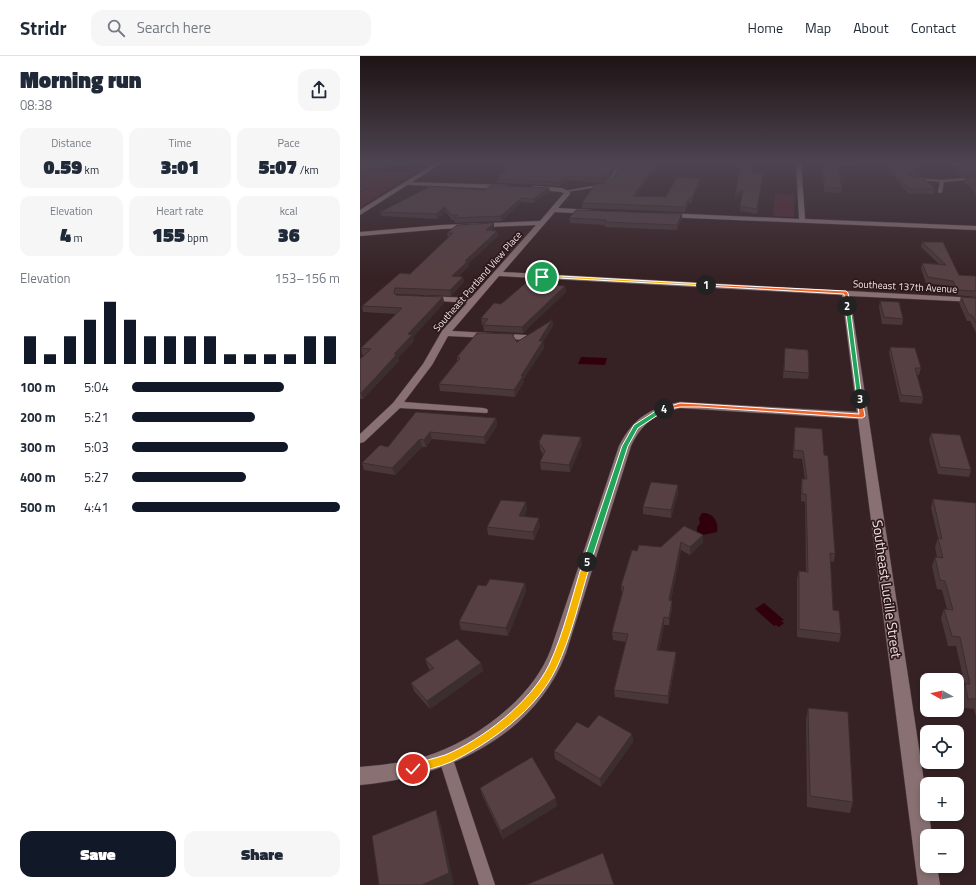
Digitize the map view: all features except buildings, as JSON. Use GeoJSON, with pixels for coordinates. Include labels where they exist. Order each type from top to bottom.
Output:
{"type":"FeatureCollection","features":[{"type":"Feature","properties":{"kind":"street"},"geometry":{"type":"LineString","coordinates":[[360,213],[382,200]]}},
{"type":"Feature","properties":{"kind":"street","name":"Southeast Portland View Place"},"geometry":{"type":"LineString","coordinates":[[360,440],[397,405],[427,365],[446,333],[563,200]]}},
{"type":"Feature","properties":{"kind":"street"},"geometry":{"type":"LineString","coordinates":[[801,200],[802,221]]}},
{"type":"Feature","properties":{"kind":"street"},"geometry":{"type":"LineString","coordinates":[[554,210],[597,212]]}},
{"type":"Feature","properties":{"kind":"street"},"geometry":{"type":"LineString","coordinates":[[658,214],[973,228],[976,233]]}},
{"type":"Feature","properties":{"kind":"street"},"geometry":{"type":"LineString","coordinates":[[360,234],[442,227],[542,223]]}},
{"type":"Feature","properties":{"kind":"street","name":"Southeast 137th Avenue"},"geometry":{"type":"LineString","coordinates":[[497,274],[976,300]]}},
{"type":"Feature","properties":{"kind":"street","name":"Southeast Lucille Street"},"geometry":{"type":"LineString","coordinates":[[846,293],[862,416],[929,885]]}},
{"type":"Feature","properties":{"kind":"street"},"geometry":{"type":"LineString","coordinates":[[422,298],[473,301]]}},
{"type":"Feature","properties":{"kind":"street"},"geometry":{"type":"LineString","coordinates":[[446,333],[526,338]]}},
{"type":"Feature","properties":{"kind":"street"},"geometry":{"type":"LineString","coordinates":[[397,405],[483,411]]}},
{"type":"Feature","properties":{"kind":"street"},"geometry":{"type":"LineString","coordinates":[[360,776],[413,769],[446,759],[472,746],[503,724],[533,696],[552,668],[563,639],[625,446],[636,426],[665,408],[680,405],[862,416]]}},
{"type":"Feature","properties":{"kind":"lane"},"geometry":{"type":"LineString","coordinates":[[446,759],[487,885]]}},
{"type":"Feature","properties":{"kind":"shaded area"},"geometry":{"type":"Polygon","coordinates":[[[360,200],[372,200],[360,207],[360,200]]]}},
{"type":"Feature","properties":{"kind":"shaded area"},"geometry":{"type":"Polygon","coordinates":[[[774,200],[794,200],[794,217],[773,216],[774,200]]]}},
{"type":"Feature","properties":{"kind":"shaded area"},"geometry":{"type":"Polygon","coordinates":[[[581,357],[607,358],[605,365],[578,364],[581,357]]]}},
{"type":"Feature","properties":{"kind":"shaded area"},"geometry":{"type":"Polygon","coordinates":[[[702,513],[709,514],[714,518],[717,525],[717,532],[703,535],[697,532],[697,528],[700,523],[699,518],[702,513]]]}},
{"type":"Feature","properties":{"kind":"shaded area"},"geometry":{"type":"Polygon","coordinates":[[[764,603],[784,620],[781,621],[784,623],[779,627],[776,625],[774,626],[755,609],[764,603]]]}},
{"type":"Feature","properties":{"kind":"route"},"geometry":{"type":"LineString","coordinates":[[413,769],[446,759],[472,746],[503,724],[533,696],[552,668],[563,639],[613,480],[625,446],[636,426],[665,408],[680,405],[862,416],[846,293],[542,277]]}}]}
